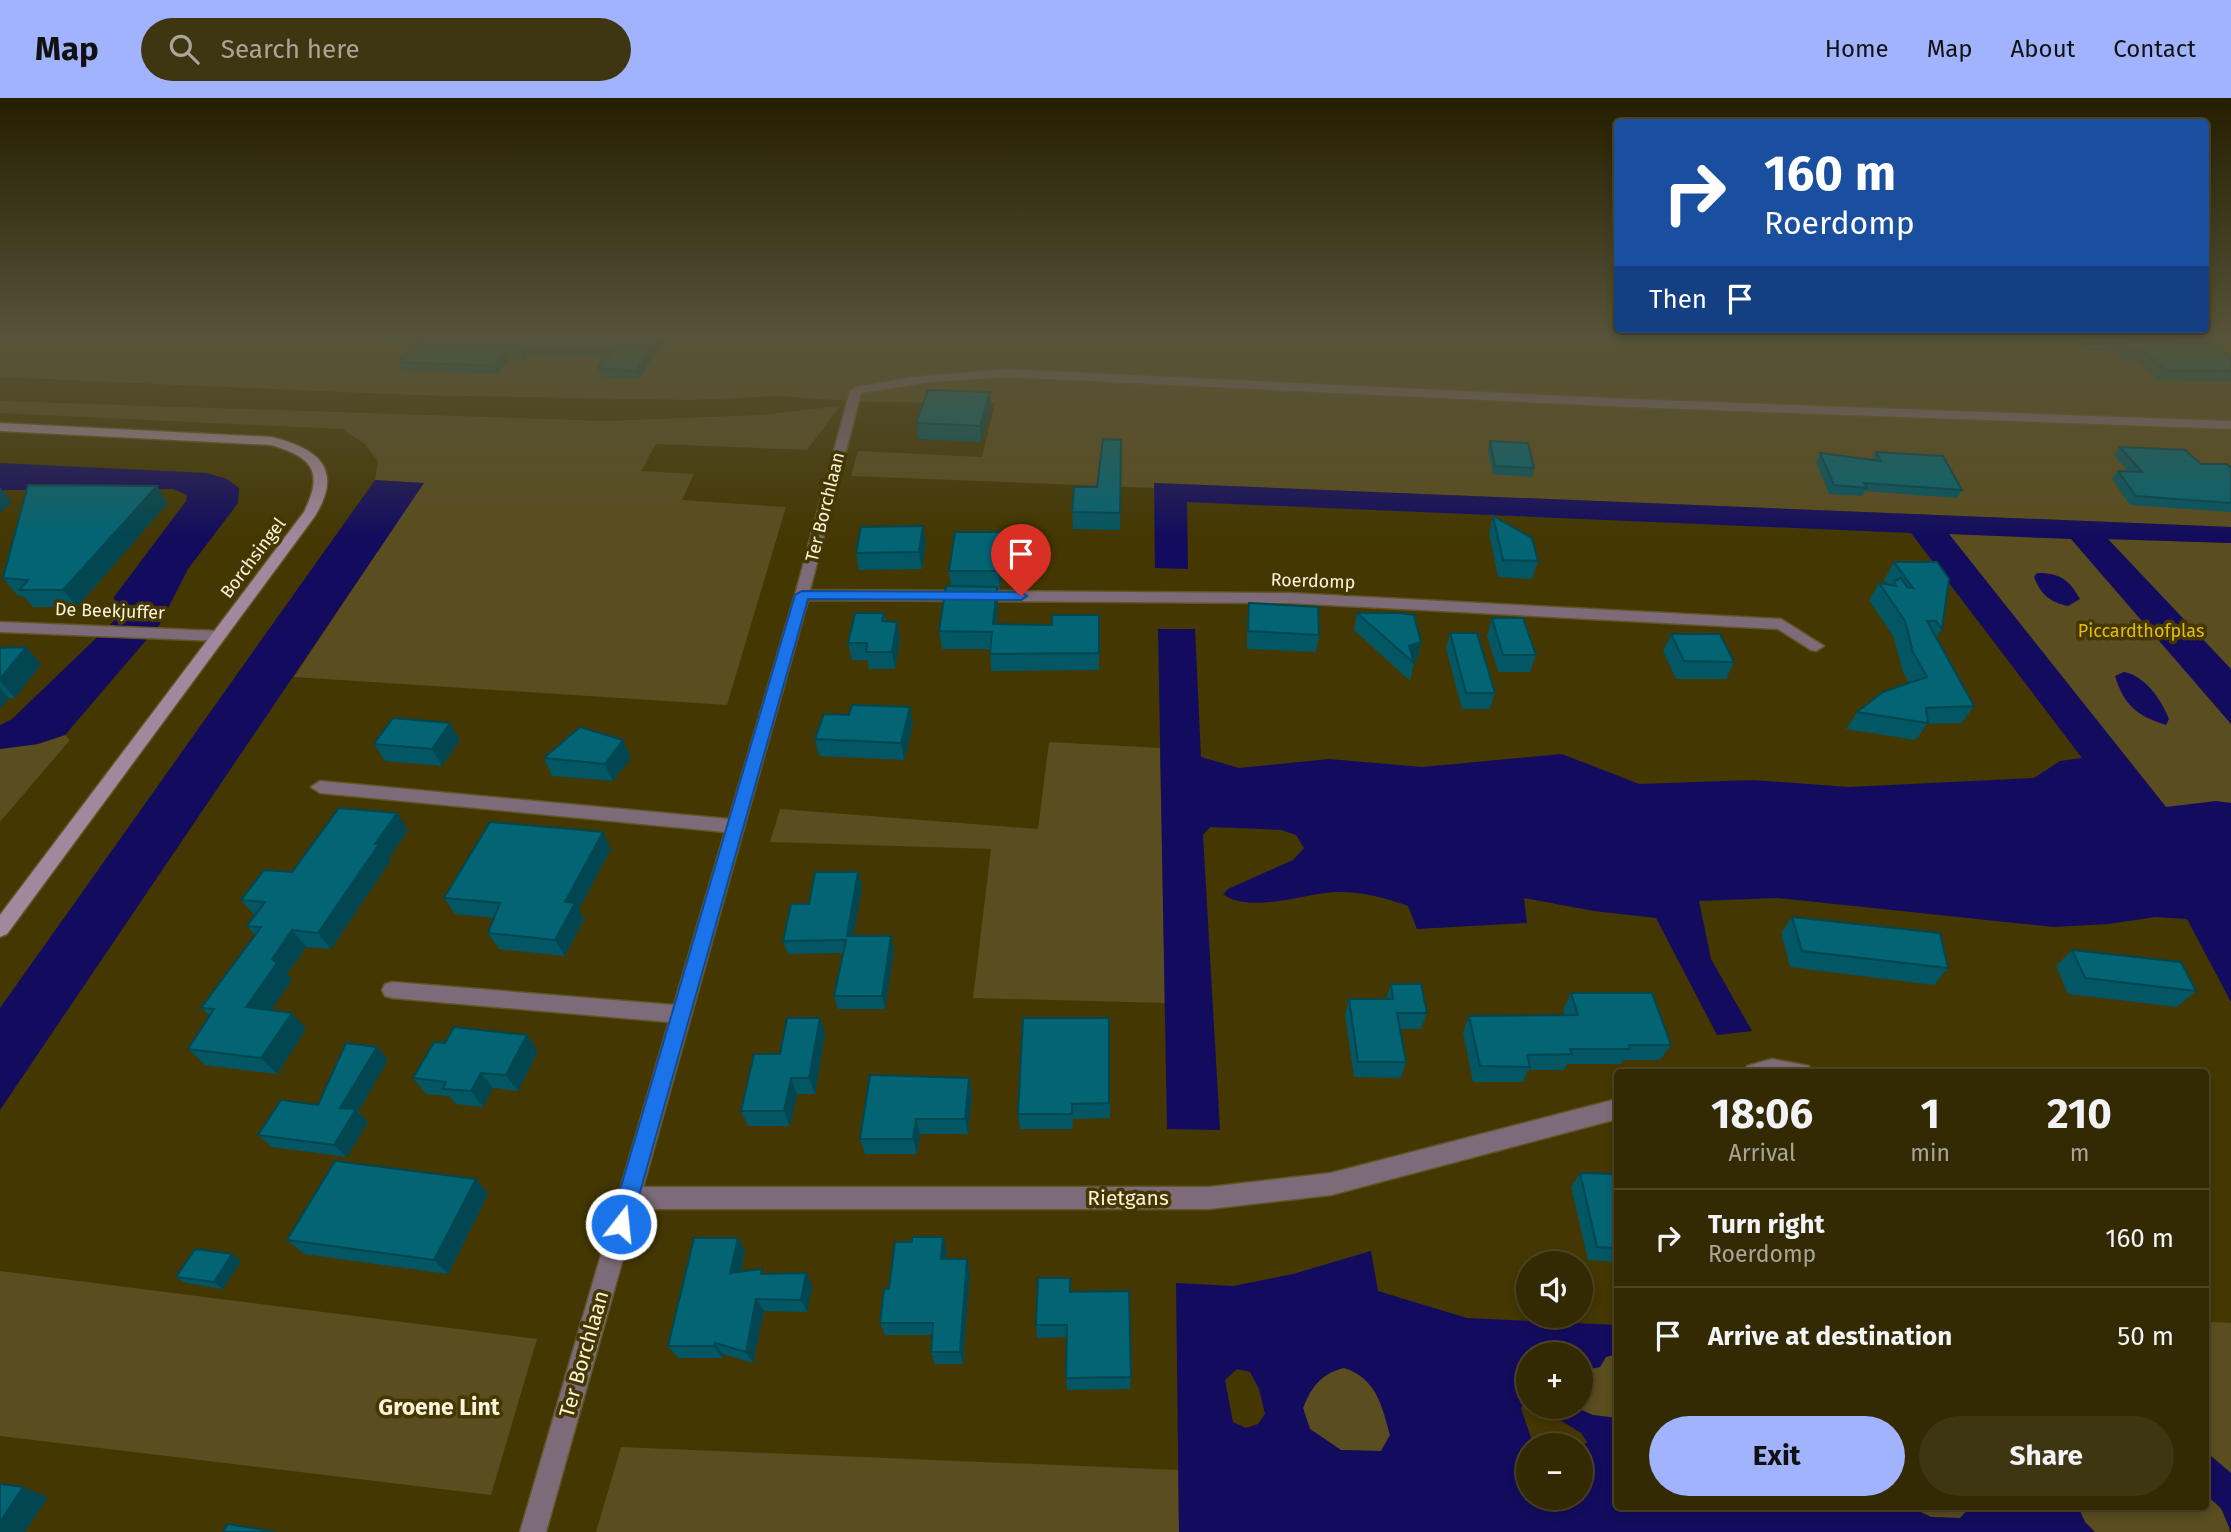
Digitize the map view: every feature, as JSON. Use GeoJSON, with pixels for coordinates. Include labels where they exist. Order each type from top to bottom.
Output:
{"type":"FeatureCollection","features":[{"type":"Feature","properties":{"kind":"main road","name":"Borchsingel"},"geometry":{"type":"LineString","coordinates":[[0,427],[250,438],[290,445],[314,459],[323,477],[318,499],[0,929]]}},
{"type":"Feature","properties":{"kind":"street","name":"Ter Borchlaan"},"geometry":{"type":"LineString","coordinates":[[533,1532],[802,595],[853,404]]}},
{"type":"Feature","properties":{"kind":"street","name":"Ter Borchlaan"},"geometry":{"type":"LineString","coordinates":[[1655,404],[2231,425]]}},
{"type":"Feature","properties":{"kind":"street","name":"Roerdomp"},"geometry":{"type":"LineString","coordinates":[[802,595],[1289,598],[1781,624],[1816,646]]}},
{"type":"Feature","properties":{"kind":"street","name":"De Beekjuffer"},"geometry":{"type":"LineString","coordinates":[[0,627],[219,636]]}},
{"type":"Feature","properties":{"kind":"street"},"geometry":{"type":"LineString","coordinates":[[320,787],[735,826]]}},
{"type":"Feature","properties":{"kind":"street"},"geometry":{"type":"LineString","coordinates":[[392,990],[680,1014]]}},
{"type":"Feature","properties":{"kind":"street","name":"Rietgans"},"geometry":{"type":"LineString","coordinates":[[628,1198],[1209,1198],[1331,1184],[1614,1110]]}},
{"type":"Feature","properties":{"kind":"green space"},"geometry":{"type":"Polygon","coordinates":[[[0,404],[89,404],[607,421],[762,415],[840,406],[807,450],[656,444],[641,471],[694,474],[682,500],[786,507],[727,705],[294,677],[423,483],[375,480],[378,461],[365,444],[342,429],[0,413],[0,404]]]}},
{"type":"Feature","properties":{"kind":"green space"},"geometry":{"type":"Polygon","coordinates":[[[995,404],[2231,404],[2231,527],[1155,483],[1154,488],[851,476],[858,451],[982,457],[995,404]]]}},
{"type":"Feature","properties":{"kind":"green space","name":"Piccardthofplas"},"geometry":{"type":"Polygon","coordinates":[[[1948,534],[2231,543],[2231,912],[2166,807],[1948,534]]]}},
{"type":"Feature","properties":{"kind":"green space"},"geometry":{"type":"Polygon","coordinates":[[[65,735],[70,740],[0,822],[0,749],[38,744],[65,735]]]}},
{"type":"Feature","properties":{"kind":"green space"},"geometry":{"type":"Polygon","coordinates":[[[1049,742],[1160,748],[1165,1003],[973,998],[991,849],[770,842],[780,809],[1038,829],[1049,742]]]}},
{"type":"Feature","properties":{"kind":"green space"},"geometry":{"type":"Polygon","coordinates":[[[0,1271],[537,1339],[491,1495],[0,1436],[0,1271]]]}},
{"type":"Feature","properties":{"kind":"green space"},"geometry":{"type":"Polygon","coordinates":[[[2209,1323],[2231,1323],[2231,1473],[2209,1454],[2209,1323]]]}},
{"type":"Feature","properties":{"kind":"green space"},"geometry":{"type":"Polygon","coordinates":[[[1614,1356],[1614,1418],[1593,1415],[1593,1368],[1600,1367],[1606,1357],[1614,1356]]]}},
{"type":"Feature","properties":{"kind":"green space"},"geometry":{"type":"Polygon","coordinates":[[[1344,1368],[1364,1378],[1376,1394],[1390,1435],[1381,1451],[1341,1450],[1310,1429],[1303,1408],[1310,1394],[1323,1377],[1344,1368]]]}},
{"type":"Feature","properties":{"kind":"green space"},"geometry":{"type":"Polygon","coordinates":[[[621,1447],[1178,1470],[1179,1532],[596,1532],[621,1447]]]}},
{"type":"Feature","properties":{"kind":"green space"},"geometry":{"type":"Polygon","coordinates":[[[2209,1497],[2225,1515],[2229,1532],[2095,1532],[2085,1522],[2079,1510],[2209,1510],[2209,1497]]]}},
{"type":"Feature","properties":{"kind":"green space"},"geometry":{"type":"Polygon","coordinates":[[[1916,1510],[1968,1510],[1961,1518],[1931,1517],[1916,1510]]]}},
{"type":"Feature","properties":{"kind":"shaded area"},"geometry":{"type":"Polygon","coordinates":[[[0,463],[207,473],[227,479],[239,488],[238,503],[188,569],[160,624],[65,735],[38,744],[0,749],[0,725],[12,719],[114,621],[114,597],[186,501],[187,495],[173,489],[0,490],[0,463]]]}},
{"type":"Feature","properties":{"kind":"shaded area"},"geometry":{"type":"Polygon","coordinates":[[[375,480],[424,483],[0,1110],[0,1008],[375,480]]]}},
{"type":"Feature","properties":{"kind":"shaded area"},"geometry":{"type":"Polygon","coordinates":[[[1154,483],[2231,527],[2231,543],[2108,539],[2231,669],[2231,724],[2071,539],[1949,534],[2166,807],[2216,801],[2231,803],[2231,1002],[2187,919],[2156,917],[2108,924],[2054,927],[1778,898],[1699,901],[1711,959],[1752,1031],[1717,1035],[1656,918],[1594,911],[1524,898],[1527,923],[1417,929],[1408,906],[1363,894],[1334,892],[1262,903],[1234,900],[1223,894],[1228,889],[1293,860],[1304,848],[1296,835],[1281,830],[1210,827],[1203,835],[1220,1130],[1167,1129],[1158,629],[1195,629],[1201,757],[1239,768],[1329,759],[1422,767],[1562,754],[1639,784],[1753,780],[1849,787],[2034,778],[2060,761],[2082,758],[1911,533],[1187,502],[1188,569],[1155,568],[1154,483]]]}},
{"type":"Feature","properties":{"kind":"shaded area"},"geometry":{"type":"Polygon","coordinates":[[[2037,573],[2063,578],[2080,599],[2068,606],[2051,600],[2037,583],[2034,577],[2037,573]]]}},
{"type":"Feature","properties":{"kind":"shaded area"},"geometry":{"type":"Polygon","coordinates":[[[2124,672],[2139,678],[2151,689],[2169,719],[2166,725],[2147,718],[2127,702],[2115,676],[2124,672]]]}},
{"type":"Feature","properties":{"kind":"shaded area"},"geometry":{"type":"Polygon","coordinates":[[[1371,1251],[1378,1291],[1467,1318],[1516,1320],[1516,1328],[1593,1328],[1593,1324],[1614,1325],[1614,1356],[1606,1357],[1600,1367],[1593,1368],[1593,1342],[1516,1342],[1516,1419],[1525,1419],[1529,1433],[1516,1433],[1516,1510],[1593,1510],[1593,1433],[1581,1433],[1558,1419],[1593,1419],[1593,1415],[1614,1418],[1614,1510],[1916,1510],[1931,1517],[1960,1518],[1967,1510],[2079,1510],[2085,1522],[2095,1532],[1179,1532],[1176,1283],[1233,1286],[1293,1274],[1371,1251]],[[1344,1368],[1329,1373],[1318,1382],[1303,1408],[1310,1429],[1341,1450],[1381,1451],[1390,1435],[1376,1394],[1364,1378],[1344,1368]],[[1237,1369],[1225,1380],[1233,1422],[1246,1428],[1258,1424],[1265,1414],[1259,1389],[1250,1372],[1237,1369]]]}},
{"type":"Feature","properties":{"kind":"shaded area"},"geometry":{"type":"Polygon","coordinates":[[[2209,1454],[2231,1473],[2231,1532],[2221,1508],[2209,1498],[2209,1454]]]}},
{"type":"Feature","properties":{"kind":"building"},"geometry":{"type":"Polygon","coordinates":[[[923,404],[986,404],[980,426],[916,423],[923,404]]]}},
{"type":"Feature","properties":{"kind":"building"},"geometry":{"type":"Polygon","coordinates":[[[1103,439],[1121,440],[1120,513],[1072,512],[1074,487],[1097,487],[1103,439]]]}},
{"type":"Feature","properties":{"kind":"building"},"geometry":{"type":"Polygon","coordinates":[[[1490,441],[1528,443],[1534,468],[1495,466],[1490,441]]]}},
{"type":"Feature","properties":{"kind":"building"},"geometry":{"type":"Polygon","coordinates":[[[2120,447],[2185,450],[2201,464],[2227,464],[2231,468],[2231,503],[2136,496],[2118,471],[2142,472],[2120,447]]]}},
{"type":"Feature","properties":{"kind":"building"},"geometry":{"type":"Polygon","coordinates":[[[1876,452],[1943,456],[1962,490],[1864,483],[1867,488],[1834,485],[1820,453],[1881,461],[1876,452]]]}},
{"type":"Feature","properties":{"kind":"building"},"geometry":{"type":"Polygon","coordinates":[[[28,485],[157,486],[63,590],[19,590],[28,580],[3,578],[28,485]]]}},
{"type":"Feature","properties":{"kind":"building"},"geometry":{"type":"Polygon","coordinates":[[[1493,516],[1532,538],[1538,561],[1503,560],[1493,516]]]}},
{"type":"Feature","properties":{"kind":"building"},"geometry":{"type":"Polygon","coordinates":[[[923,526],[919,552],[856,553],[861,527],[923,526]]]}},
{"type":"Feature","properties":{"kind":"building"},"geometry":{"type":"Polygon","coordinates":[[[955,532],[1003,532],[998,571],[949,571],[955,532]]]}},
{"type":"Feature","properties":{"kind":"building"},"geometry":{"type":"Polygon","coordinates":[[[1894,562],[1937,562],[1949,579],[1942,629],[1936,621],[1927,621],[1974,706],[1926,708],[1928,723],[1857,712],[1883,692],[1927,677],[1913,652],[1905,621],[1879,583],[1896,586],[1894,581],[1901,578],[1907,587],[1913,588],[1894,562]]]}},
{"type":"Feature","properties":{"kind":"building"},"geometry":{"type":"Polygon","coordinates":[[[946,586],[997,587],[993,624],[1052,625],[1052,615],[1099,615],[1099,653],[990,654],[992,632],[939,631],[946,586]]]}},
{"type":"Feature","properties":{"kind":"building"},"geometry":{"type":"Polygon","coordinates":[[[1249,603],[1318,607],[1319,635],[1248,631],[1249,603]]]}},
{"type":"Feature","properties":{"kind":"building"},"geometry":{"type":"Polygon","coordinates":[[[855,613],[884,613],[882,621],[897,622],[892,652],[866,652],[867,643],[848,643],[855,613]]]}},
{"type":"Feature","properties":{"kind":"building"},"geometry":{"type":"Polygon","coordinates":[[[1357,613],[1414,615],[1421,642],[1409,646],[1414,663],[1357,613]]]}},
{"type":"Feature","properties":{"kind":"building"},"geometry":{"type":"Polygon","coordinates":[[[1492,618],[1523,618],[1536,655],[1503,655],[1492,618]]]}},
{"type":"Feature","properties":{"kind":"building"},"geometry":{"type":"Polygon","coordinates":[[[1450,633],[1477,633],[1495,693],[1466,693],[1450,633]]]}},
{"type":"Feature","properties":{"kind":"building"},"geometry":{"type":"Polygon","coordinates":[[[1671,634],[1720,634],[1734,662],[1684,661],[1671,634]]]}},
{"type":"Feature","properties":{"kind":"building"},"geometry":{"type":"Polygon","coordinates":[[[26,647],[0,679],[0,648],[26,647]]]}},
{"type":"Feature","properties":{"kind":"building"},"geometry":{"type":"Polygon","coordinates":[[[852,705],[910,707],[901,743],[815,739],[824,714],[849,715],[852,705]]]}},
{"type":"Feature","properties":{"kind":"building"},"geometry":{"type":"Polygon","coordinates":[[[393,718],[450,723],[432,749],[374,744],[393,718]]]}},
{"type":"Feature","properties":{"kind":"building"},"geometry":{"type":"Polygon","coordinates":[[[580,727],[623,740],[605,764],[544,758],[580,727]]]}},
{"type":"Feature","properties":{"kind":"building"},"geometry":{"type":"Polygon","coordinates":[[[339,808],[397,813],[318,933],[292,930],[272,959],[277,963],[246,1007],[292,1013],[261,1058],[188,1049],[214,1009],[201,1008],[261,927],[247,926],[265,902],[241,900],[264,870],[292,872],[339,808]]]}},
{"type":"Feature","properties":{"kind":"building"},"geometry":{"type":"Polygon","coordinates":[[[490,822],[603,832],[565,902],[575,903],[555,940],[488,933],[500,903],[444,898],[490,822]]]}},
{"type":"Feature","properties":{"kind":"building"},"geometry":{"type":"Polygon","coordinates":[[[815,872],[858,872],[847,936],[891,936],[882,996],[834,996],[846,940],[783,941],[791,904],[809,904],[815,872]]]}},
{"type":"Feature","properties":{"kind":"building"},"geometry":{"type":"Polygon","coordinates":[[[1792,917],[1940,933],[1948,968],[1802,951],[1792,917]]]}},
{"type":"Feature","properties":{"kind":"building"},"geometry":{"type":"Polygon","coordinates":[[[2072,950],[2181,962],[2196,991],[2085,978],[2072,950]]]}},
{"type":"Feature","properties":{"kind":"building"},"geometry":{"type":"Polygon","coordinates":[[[1391,984],[1421,984],[1427,1013],[1397,1013],[1406,1062],[1358,1062],[1349,999],[1393,999],[1391,984]]]}},
{"type":"Feature","properties":{"kind":"building"},"geometry":{"type":"Polygon","coordinates":[[[1571,993],[1652,993],[1671,1045],[1629,1045],[1630,1049],[1570,1049],[1572,1054],[1527,1055],[1530,1067],[1480,1066],[1469,1016],[1578,1015],[1571,993]]]}},
{"type":"Feature","properties":{"kind":"building"},"geometry":{"type":"Polygon","coordinates":[[[787,1018],[820,1018],[809,1078],[791,1078],[784,1111],[741,1111],[754,1054],[780,1054],[787,1018]]]}},
{"type":"Feature","properties":{"kind":"building"},"geometry":{"type":"Polygon","coordinates":[[[1023,1018],[1109,1018],[1109,1103],[1072,1104],[1072,1114],[1018,1114],[1023,1018]]]}},
{"type":"Feature","properties":{"kind":"building"},"geometry":{"type":"Polygon","coordinates":[[[454,1027],[527,1035],[506,1075],[481,1073],[471,1091],[443,1089],[446,1082],[413,1078],[434,1042],[445,1043],[454,1027]]]}},
{"type":"Feature","properties":{"kind":"building"},"geometry":{"type":"Polygon","coordinates":[[[346,1043],[377,1047],[340,1108],[356,1109],[334,1145],[258,1135],[281,1100],[318,1105],[346,1043]]]}},
{"type":"Feature","properties":{"kind":"building"},"geometry":{"type":"Polygon","coordinates":[[[870,1075],[969,1078],[965,1119],[916,1119],[913,1139],[860,1139],[870,1075]]]}},
{"type":"Feature","properties":{"kind":"building"},"geometry":{"type":"Polygon","coordinates":[[[335,1161],[476,1179],[434,1260],[287,1240],[335,1161]]]}},
{"type":"Feature","properties":{"kind":"building"},"geometry":{"type":"Polygon","coordinates":[[[1580,1173],[1614,1174],[1614,1248],[1597,1247],[1580,1173]]]}},
{"type":"Feature","properties":{"kind":"building"},"geometry":{"type":"Polygon","coordinates":[[[912,1237],[943,1237],[941,1259],[967,1259],[960,1352],[931,1352],[933,1323],[880,1323],[884,1289],[889,1289],[895,1242],[912,1242],[912,1237]]]}},
{"type":"Feature","properties":{"kind":"building"},"geometry":{"type":"Polygon","coordinates":[[[694,1238],[738,1238],[730,1273],[762,1269],[761,1274],[806,1273],[801,1300],[756,1299],[746,1352],[715,1343],[714,1346],[668,1346],[694,1238]]]}},
{"type":"Feature","properties":{"kind":"building"},"geometry":{"type":"Polygon","coordinates":[[[195,1249],[232,1254],[214,1282],[176,1277],[195,1249]]]}},
{"type":"Feature","properties":{"kind":"building"},"geometry":{"type":"Polygon","coordinates":[[[1038,1278],[1070,1278],[1070,1292],[1129,1291],[1131,1377],[1066,1378],[1067,1325],[1036,1325],[1038,1278]]]}},
{"type":"Feature","properties":{"kind":"building"},"geometry":{"type":"Polygon","coordinates":[[[0,1484],[23,1487],[0,1522],[0,1484]]]}},
{"type":"Feature","properties":{"kind":"building"},"geometry":{"type":"Polygon","coordinates":[[[228,1524],[276,1532],[223,1532],[228,1524]]]}},
{"type":"Feature","properties":{"kind":"district","name":"Groene Lint"},"geometry":{"type":"Point","coordinates":[439,1407]}},
{"type":"Feature","properties":{"kind":"route"},"geometry":{"type":"LineString","coordinates":[[621,1224],[802,595],[1021,596]]}}]}
